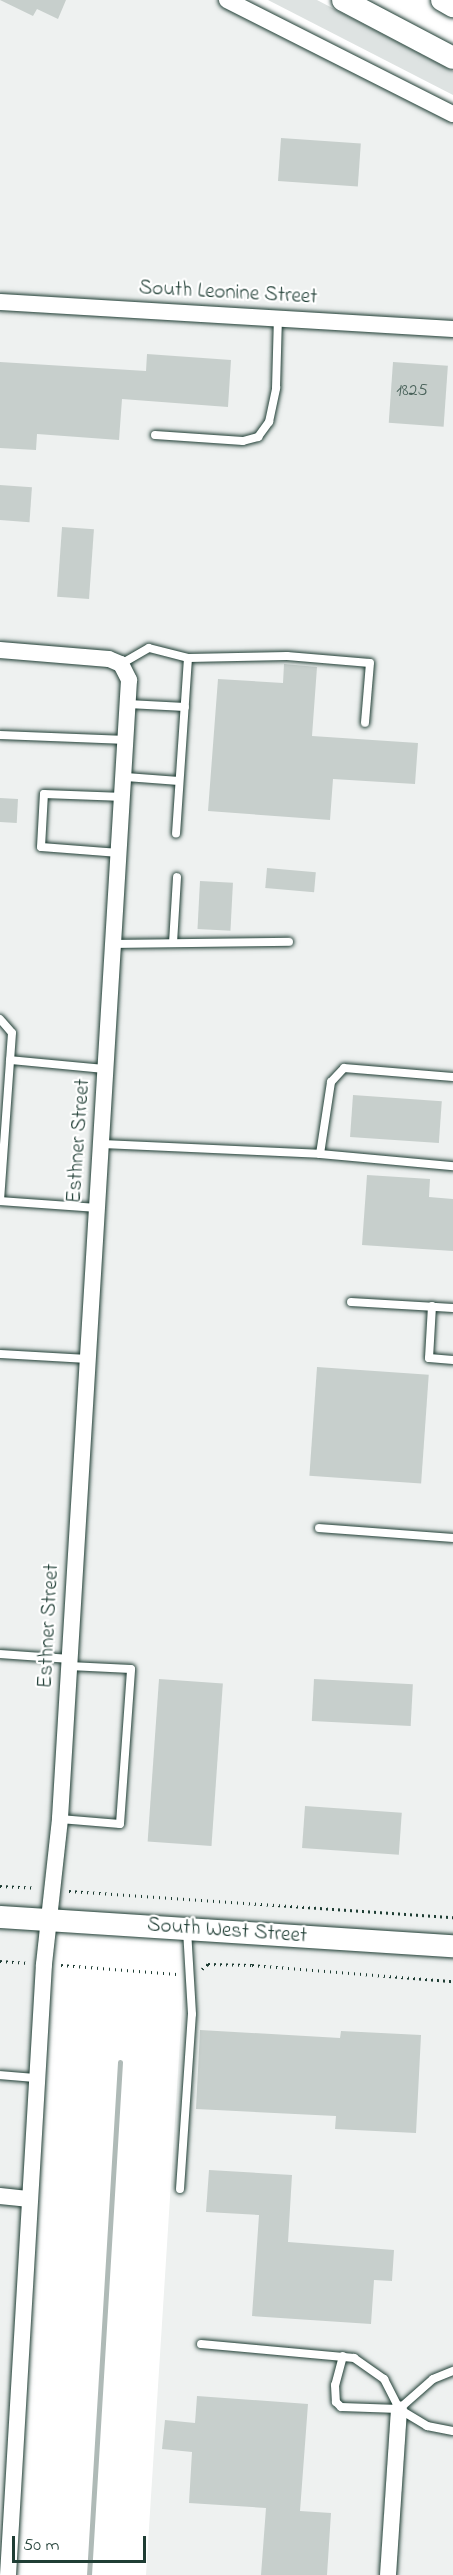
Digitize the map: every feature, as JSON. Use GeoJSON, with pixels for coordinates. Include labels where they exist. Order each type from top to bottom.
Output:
{"type":"FeatureCollection","features":[{"type":"Feature","properties":{"kind":"main road"},"geometry":{"type":"LineString","coordinates":[[344,0],[453,58]]}},
{"type":"Feature","properties":{"kind":"main road"},"geometry":{"type":"LineString","coordinates":[[442,0],[453,6]]}},
{"type":"Feature","properties":{"kind":"main road","name":"South West Street"},"geometry":{"type":"LineString","coordinates":[[0,1917],[453,1946]]}},
{"type":"Feature","properties":{"kind":"street"},"geometry":{"type":"LineString","coordinates":[[227,0],[453,114]]}},
{"type":"Feature","properties":{"kind":"street","name":"South Leonine Street"},"geometry":{"type":"LineString","coordinates":[[0,302],[453,328]]}},
{"type":"Feature","properties":{"kind":"street"},"geometry":{"type":"LineString","coordinates":[[0,650],[109,659],[121,664]]}},
{"type":"Feature","properties":{"kind":"street","name":"Esthner Street"},"geometry":{"type":"LineString","coordinates":[[8,2575],[7,2454],[30,2199],[44,1964],[60,1819],[101,1144],[125,797],[129,680],[121,664]]}},
{"type":"Feature","properties":{"kind":"street"},"geometry":{"type":"LineString","coordinates":[[0,2196],[30,2199]]}},
{"type":"Feature","properties":{"kind":"street"},"geometry":{"type":"LineString","coordinates":[[388,2575],[399,2409]]}},
{"type":"Feature","properties":{"kind":"lane"},"geometry":{"type":"LineString","coordinates":[[155,435],[243,441],[258,438],[270,422],[276,388],[278,318]]}},
{"type":"Feature","properties":{"kind":"lane"},"geometry":{"type":"LineString","coordinates":[[121,664],[149,648],[188,658],[287,656],[370,663],[365,723]]}},
{"type":"Feature","properties":{"kind":"lane"},"geometry":{"type":"LineString","coordinates":[[176,834],[188,658]]}},
{"type":"Feature","properties":{"kind":"lane"},"geometry":{"type":"LineString","coordinates":[[128,704],[184,707]]}},
{"type":"Feature","properties":{"kind":"lane"},"geometry":{"type":"LineString","coordinates":[[0,735],[127,740]]}},
{"type":"Feature","properties":{"kind":"lane"},"geometry":{"type":"LineString","coordinates":[[126,777],[179,781]]}},
{"type":"Feature","properties":{"kind":"lane"},"geometry":{"type":"LineString","coordinates":[[121,854],[41,847],[44,794],[125,797]]}},
{"type":"Feature","properties":{"kind":"lane"},"geometry":{"type":"LineString","coordinates":[[172,943],[177,877]]}},
{"type":"Feature","properties":{"kind":"lane"},"geometry":{"type":"LineString","coordinates":[[115,944],[289,942]]}},
{"type":"Feature","properties":{"kind":"lane"},"geometry":{"type":"LineString","coordinates":[[0,1019],[12,1033],[0,1200],[97,1208]]}},
{"type":"Feature","properties":{"kind":"lane"},"geometry":{"type":"LineString","coordinates":[[10,1060],[106,1069]]}},
{"type":"Feature","properties":{"kind":"lane"},"geometry":{"type":"LineString","coordinates":[[320,1154],[331,1082],[344,1068],[453,1077]]}},
{"type":"Feature","properties":{"kind":"lane"},"geometry":{"type":"LineString","coordinates":[[101,1144],[320,1154],[453,1166]]}},
{"type":"Feature","properties":{"kind":"lane"},"geometry":{"type":"LineString","coordinates":[[351,1302],[453,1308]]}},
{"type":"Feature","properties":{"kind":"lane"},"geometry":{"type":"LineString","coordinates":[[432,1306],[429,1358],[453,1360]]}},
{"type":"Feature","properties":{"kind":"lane"},"geometry":{"type":"LineString","coordinates":[[0,1354],[88,1359]]}},
{"type":"Feature","properties":{"kind":"lane"},"geometry":{"type":"LineString","coordinates":[[319,1528],[453,1538]]}},
{"type":"Feature","properties":{"kind":"lane"},"geometry":{"type":"LineString","coordinates":[[0,1654],[131,1669],[120,1824],[60,1819]]}},
{"type":"Feature","properties":{"kind":"lane"},"geometry":{"type":"LineString","coordinates":[[180,2189],[192,2014],[187,1928]]}},
{"type":"Feature","properties":{"kind":"lane"},"geometry":{"type":"LineString","coordinates":[[0,2075],[37,2078]]}},
{"type":"Feature","properties":{"kind":"lane"},"geometry":{"type":"LineString","coordinates":[[201,2344],[343,2356],[369,2366],[384,2379],[399,2409]]}},
{"type":"Feature","properties":{"kind":"lane"},"geometry":{"type":"LineString","coordinates":[[343,2356],[335,2385],[336,2402],[341,2407],[399,2409],[427,2426],[453,2431]]}},
{"type":"Feature","properties":{"kind":"lane"},"geometry":{"type":"LineString","coordinates":[[399,2409],[433,2379],[453,2371]]}},
{"type":"Feature","properties":{"kind":"path"},"geometry":{"type":"LineString","coordinates":[[0,1886],[453,1917]]}},
{"type":"Feature","properties":{"kind":"path"},"geometry":{"type":"LineString","coordinates":[[0,1961],[196,1975],[208,1964],[453,1981]]}},
{"type":"Feature","properties":{"kind":"shaded area"},"geometry":{"type":"Polygon","coordinates":[[[0,0],[228,0],[453,114],[453,2575],[146,2575],[187,1930],[48,1921],[0,2575],[0,0]]]}},
{"type":"Feature","properties":{"kind":"shaded area"},"geometry":{"type":"Polygon","coordinates":[[[268,0],[317,0],[453,71],[453,95],[268,0]]]}},
{"type":"Feature","properties":{"kind":"building"},"geometry":{"type":"Polygon","coordinates":[[[0,0],[66,0],[58,19],[37,9],[33,16],[0,0]]]}},
{"type":"Feature","properties":{"kind":"building"},"geometry":{"type":"Polygon","coordinates":[[[281,138],[361,144],[358,186],[278,181],[281,138]]]}},
{"type":"Feature","properties":{"kind":"building"},"geometry":{"type":"Polygon","coordinates":[[[147,354],[231,360],[228,407],[122,399],[119,440],[37,434],[36,450],[0,448],[0,362],[146,371],[147,354]]]}},
{"type":"Feature","properties":{"kind":"building"},"geometry":{"type":"Polygon","coordinates":[[[393,362],[448,366],[444,427],[389,423],[393,362]]]}},
{"type":"Feature","properties":{"kind":"building"},"geometry":{"type":"Polygon","coordinates":[[[0,485],[32,487],[29,522],[0,520],[0,485]]]}},
{"type":"Feature","properties":{"kind":"building"},"geometry":{"type":"Polygon","coordinates":[[[62,527],[94,529],[89,599],[57,597],[62,527]]]}},
{"type":"Feature","properties":{"kind":"building"},"geometry":{"type":"Polygon","coordinates":[[[284,664],[317,667],[312,736],[418,743],[415,784],[333,779],[330,820],[208,811],[218,679],[283,683],[284,664]]]}},
{"type":"Feature","properties":{"kind":"building"},"geometry":{"type":"Polygon","coordinates":[[[0,798],[18,799],[17,823],[0,822],[0,798]]]}},
{"type":"Feature","properties":{"kind":"building"},"geometry":{"type":"Polygon","coordinates":[[[267,868],[316,872],[314,892],[265,888],[267,868]]]}},
{"type":"Feature","properties":{"kind":"building"},"geometry":{"type":"Polygon","coordinates":[[[200,881],[233,883],[230,931],[197,929],[200,881]]]}},
{"type":"Feature","properties":{"kind":"building"},"geometry":{"type":"Polygon","coordinates":[[[353,1095],[442,1101],[439,1143],[350,1137],[353,1095]]]}},
{"type":"Feature","properties":{"kind":"building"},"geometry":{"type":"Polygon","coordinates":[[[367,1175],[430,1179],[429,1197],[453,1199],[453,1251],[362,1245],[367,1175]]]}},
{"type":"Feature","properties":{"kind":"building"},"geometry":{"type":"Polygon","coordinates":[[[317,1367],[429,1375],[421,1484],[309,1476],[317,1367]]]}},
{"type":"Feature","properties":{"kind":"building"},"geometry":{"type":"Polygon","coordinates":[[[159,1679],[223,1683],[211,1846],[148,1842],[159,1679]]]}},
{"type":"Feature","properties":{"kind":"building"},"geometry":{"type":"Polygon","coordinates":[[[314,1679],[413,1684],[411,1726],[312,1721],[314,1679]]]}},
{"type":"Feature","properties":{"kind":"building"},"geometry":{"type":"Polygon","coordinates":[[[305,1806],[402,1813],[399,1855],[302,1848],[305,1806]]]}},
{"type":"Feature","properties":{"kind":"building"},"geometry":{"type":"Polygon","coordinates":[[[200,2030],[340,2038],[341,2031],[421,2035],[416,2133],[335,2129],[336,2116],[196,2109],[200,2030]]]}},
{"type":"Feature","properties":{"kind":"building"},"geometry":{"type":"Polygon","coordinates":[[[209,2170],[292,2175],[288,2242],[394,2250],[392,2281],[374,2280],[371,2324],[252,2316],[259,2215],[206,2212],[209,2170]]]}},
{"type":"Feature","properties":{"kind":"building"},"geometry":{"type":"Polygon","coordinates":[[[197,2396],[308,2404],[300,2511],[331,2513],[327,2575],[261,2575],[266,2508],[189,2503],[192,2452],[162,2449],[165,2420],[195,2423],[197,2396]]]}},
{"type":"Feature","properties":{"kind":"waterway"},"geometry":{"type":"LineString","coordinates":[[89,2575],[120,2062]]}}]}
